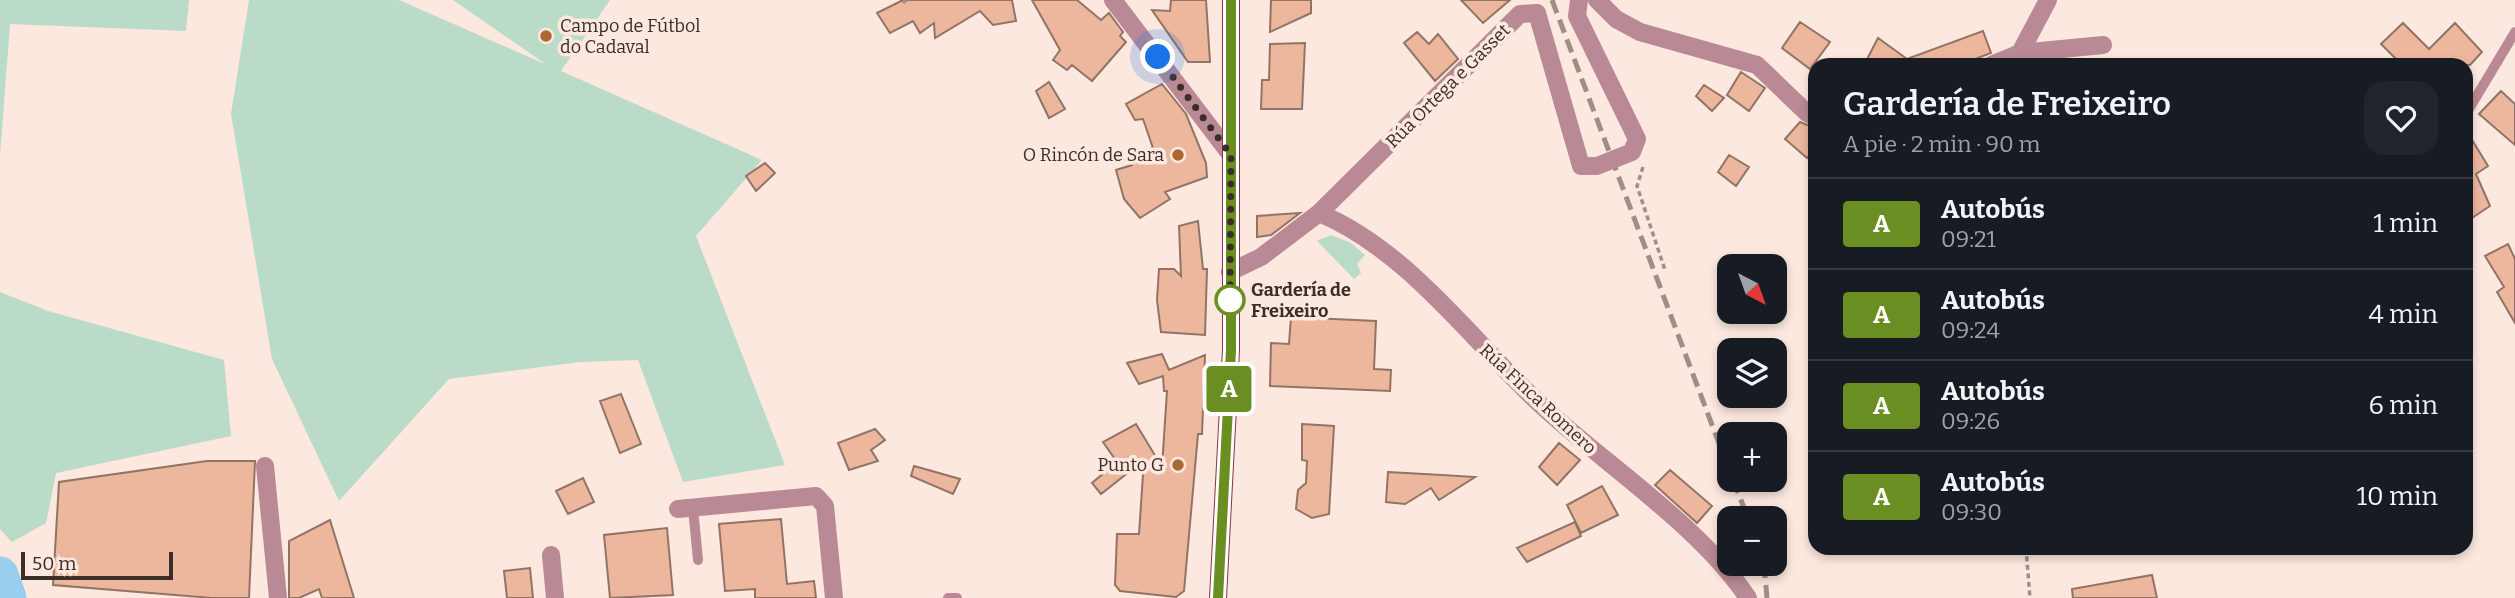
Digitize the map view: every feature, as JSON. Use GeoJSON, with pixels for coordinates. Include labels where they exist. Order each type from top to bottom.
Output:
{"type":"FeatureCollection","features":[{"type":"Feature","properties":{"kind":"main road"},"geometry":{"type":"LineString","coordinates":[[1218,598],[1231,350],[1231,0]]}},
{"type":"Feature","properties":{"kind":"street"},"geometry":{"type":"LineString","coordinates":[[1113,0],[1231,155]]}},
{"type":"Feature","properties":{"kind":"street","name":"Rúa Ortega e Gasset"},"geometry":{"type":"LineString","coordinates":[[1230,272],[1261,257],[1319,213],[1520,14],[1537,13],[1581,166],[1597,166],[1632,152],[1637,139],[1577,16],[1579,0]]}},
{"type":"Feature","properties":{"kind":"street"},"geometry":{"type":"LineString","coordinates":[[1597,0],[1616,19],[1640,32],[1757,65],[1808,114]]}},
{"type":"Feature","properties":{"kind":"street"},"geometry":{"type":"LineString","coordinates":[[2020,53],[2048,0]]}},
{"type":"Feature","properties":{"kind":"street"},"geometry":{"type":"LineString","coordinates":[[2008,58],[2020,53],[2103,46]]}},
{"type":"Feature","properties":{"kind":"street","name":"Rúa Finca Romero"},"geometry":{"type":"LineString","coordinates":[[1319,213],[1346,224],[1381,246],[1542,406],[1713,554],[1748,598]]}},
{"type":"Feature","properties":{"kind":"street"},"geometry":{"type":"LineString","coordinates":[[265,466],[278,598]]}},
{"type":"Feature","properties":{"kind":"street"},"geometry":{"type":"LineString","coordinates":[[685,508],[816,496],[825,506],[834,598]]}},
{"type":"Feature","properties":{"kind":"street"},"geometry":{"type":"LineString","coordinates":[[551,555],[555,598]]}},
{"type":"Feature","properties":{"kind":"lane"},"geometry":{"type":"LineString","coordinates":[[2473,102],[2515,32]]}},
{"type":"Feature","properties":{"kind":"lane"},"geometry":{"type":"LineString","coordinates":[[685,508],[698,560]]}},
{"type":"Feature","properties":{"kind":"lane"},"geometry":{"type":"LineString","coordinates":[[948,598],[957,598]]}},
{"type":"Feature","properties":{"kind":"path"},"geometry":{"type":"LineString","coordinates":[[2027,555],[2030,598]]}},
{"type":"Feature","properties":{"kind":"green space"},"geometry":{"type":"Polygon","coordinates":[[[0,0],[189,0],[186,31],[10,24],[0,156],[0,0]]]}},
{"type":"Feature","properties":{"kind":"green space"},"geometry":{"type":"Polygon","coordinates":[[[249,0],[399,0],[547,65],[453,0],[610,0],[561,71],[762,160],[696,236],[785,465],[683,482],[638,360],[580,362],[449,379],[339,501],[272,359],[231,114],[249,0]]]}},
{"type":"Feature","properties":{"kind":"green space"},"geometry":{"type":"Polygon","coordinates":[[[1331,235],[1351,243],[1365,255],[1357,264],[1361,273],[1354,279],[1317,241],[1331,235]]]}},
{"type":"Feature","properties":{"kind":"green space"},"geometry":{"type":"Polygon","coordinates":[[[0,292],[48,311],[224,360],[231,436],[56,473],[46,523],[12,542],[0,529],[0,292]]]}},
{"type":"Feature","properties":{"kind":"building"},"geometry":{"type":"Polygon","coordinates":[[[903,0],[1012,0],[1016,21],[993,25],[980,11],[935,38],[934,23],[920,33],[913,21],[890,33],[877,13],[903,0]]]}},
{"type":"Feature","properties":{"kind":"building"},"geometry":{"type":"Polygon","coordinates":[[[1032,0],[1077,0],[1101,20],[1109,13],[1123,32],[1120,36],[1126,42],[1092,81],[1072,65],[1067,70],[1053,60],[1060,50],[1032,0]]]}},
{"type":"Feature","properties":{"kind":"building"},"geometry":{"type":"Polygon","coordinates":[[[1171,0],[1206,0],[1210,62],[1188,62],[1152,10],[1170,11],[1171,0]]]}},
{"type":"Feature","properties":{"kind":"building"},"geometry":{"type":"Polygon","coordinates":[[[1271,0],[1311,0],[1311,13],[1270,32],[1271,0]]]}},
{"type":"Feature","properties":{"kind":"building"},"geometry":{"type":"Polygon","coordinates":[[[1461,0],[1510,0],[1483,23],[1461,0]]]}},
{"type":"Feature","properties":{"kind":"building"},"geometry":{"type":"Polygon","coordinates":[[[1800,22],[1830,42],[1818,58],[1808,58],[1808,68],[1782,48],[1800,22]]]}},
{"type":"Feature","properties":{"kind":"building"},"geometry":{"type":"Polygon","coordinates":[[[2403,23],[2429,49],[2455,23],[2482,52],[2473,62],[2473,58],[2395,58],[2381,44],[2403,23]]]}},
{"type":"Feature","properties":{"kind":"building"},"geometry":{"type":"Polygon","coordinates":[[[1983,31],[1991,53],[1978,58],[1910,58],[1983,31]]]}},
{"type":"Feature","properties":{"kind":"building"},"geometry":{"type":"Polygon","coordinates":[[[1417,32],[1429,44],[1438,34],[1458,59],[1435,81],[1404,43],[1417,32]]]}},
{"type":"Feature","properties":{"kind":"building"},"geometry":{"type":"Polygon","coordinates":[[[1878,38],[1906,58],[1868,58],[1878,38]]]}},
{"type":"Feature","properties":{"kind":"building"},"geometry":{"type":"Polygon","coordinates":[[[1305,43],[1302,109],[1261,109],[1262,80],[1269,80],[1270,44],[1305,43]]]}},
{"type":"Feature","properties":{"kind":"building"},"geometry":{"type":"Polygon","coordinates":[[[1741,72],[1765,88],[1749,111],[1727,95],[1741,72]]]}},
{"type":"Feature","properties":{"kind":"building"},"geometry":{"type":"Polygon","coordinates":[[[1049,82],[1065,109],[1049,118],[1036,91],[1049,82]]]}},
{"type":"Feature","properties":{"kind":"building"},"geometry":{"type":"Polygon","coordinates":[[[1162,84],[1186,114],[1206,163],[1207,177],[1165,192],[1170,199],[1140,218],[1124,199],[1116,170],[1132,165],[1128,155],[1153,148],[1143,119],[1135,120],[1126,104],[1162,84]]]}},
{"type":"Feature","properties":{"kind":"building"},"geometry":{"type":"Polygon","coordinates":[[[1704,85],[1724,98],[1712,111],[1696,96],[1704,85]]]}},
{"type":"Feature","properties":{"kind":"building"},"geometry":{"type":"Polygon","coordinates":[[[2501,91],[2515,104],[2515,145],[2479,114],[2501,91]]]}},
{"type":"Feature","properties":{"kind":"building"},"geometry":{"type":"Polygon","coordinates":[[[1800,122],[1808,125],[1807,158],[1785,139],[1800,122]]]}},
{"type":"Feature","properties":{"kind":"building"},"geometry":{"type":"Polygon","coordinates":[[[2473,141],[2488,166],[2476,174],[2490,206],[2473,217],[2473,141]]]}},
{"type":"Feature","properties":{"kind":"building"},"geometry":{"type":"Polygon","coordinates":[[[1729,155],[1749,167],[1736,186],[1718,172],[1729,155]]]}},
{"type":"Feature","properties":{"kind":"building"},"geometry":{"type":"Polygon","coordinates":[[[765,163],[775,173],[756,191],[746,176],[765,163]]]}},
{"type":"Feature","properties":{"kind":"building"},"geometry":{"type":"Polygon","coordinates":[[[1300,213],[1271,235],[1257,237],[1257,216],[1300,213]]]}},
{"type":"Feature","properties":{"kind":"building"},"geometry":{"type":"Polygon","coordinates":[[[1198,221],[1203,269],[1207,269],[1205,335],[1161,332],[1157,300],[1159,269],[1174,269],[1181,276],[1179,226],[1198,221]]]}},
{"type":"Feature","properties":{"kind":"building"},"geometry":{"type":"Polygon","coordinates":[[[2508,244],[2515,259],[2515,323],[2497,292],[2504,287],[2485,256],[2508,244]]]}},
{"type":"Feature","properties":{"kind":"building"},"geometry":{"type":"Polygon","coordinates":[[[1291,317],[1376,321],[1374,369],[1391,370],[1390,391],[1270,386],[1271,343],[1289,344],[1291,317]]]}},
{"type":"Feature","properties":{"kind":"building"},"geometry":{"type":"Polygon","coordinates":[[[1162,354],[1169,370],[1205,355],[1202,434],[1198,434],[1184,591],[1176,597],[1120,591],[1115,585],[1117,534],[1139,534],[1144,460],[1101,494],[1092,483],[1117,462],[1103,442],[1136,424],[1162,467],[1167,391],[1164,391],[1163,376],[1139,384],[1127,363],[1162,354]]]}},
{"type":"Feature","properties":{"kind":"building"},"geometry":{"type":"Polygon","coordinates":[[[621,394],[641,444],[620,453],[600,401],[621,394]]]}},
{"type":"Feature","properties":{"kind":"building"},"geometry":{"type":"Polygon","coordinates":[[[1302,424],[1334,426],[1329,514],[1312,518],[1296,509],[1298,490],[1306,483],[1307,461],[1302,460],[1302,424]]]}},
{"type":"Feature","properties":{"kind":"building"},"geometry":{"type":"Polygon","coordinates":[[[875,429],[885,440],[871,450],[878,461],[849,470],[838,443],[875,429]]]}},
{"type":"Feature","properties":{"kind":"building"},"geometry":{"type":"Polygon","coordinates":[[[1559,443],[1580,460],[1557,485],[1539,467],[1559,443]]]}},
{"type":"Feature","properties":{"kind":"building"},"geometry":{"type":"Polygon","coordinates":[[[207,461],[255,461],[249,598],[212,598],[53,585],[59,482],[207,461]]]}},
{"type":"Feature","properties":{"kind":"building"},"geometry":{"type":"Polygon","coordinates":[[[914,466],[960,479],[953,494],[911,476],[914,466]]]}},
{"type":"Feature","properties":{"kind":"building"},"geometry":{"type":"Polygon","coordinates":[[[1670,470],[1712,506],[1697,523],[1655,485],[1670,470]]]}},
{"type":"Feature","properties":{"kind":"building"},"geometry":{"type":"Polygon","coordinates":[[[1388,472],[1475,477],[1439,500],[1431,488],[1405,504],[1386,502],[1388,472]]]}},
{"type":"Feature","properties":{"kind":"building"},"geometry":{"type":"Polygon","coordinates":[[[583,478],[594,502],[568,514],[556,491],[583,478]]]}},
{"type":"Feature","properties":{"kind":"building"},"geometry":{"type":"Polygon","coordinates":[[[1602,486],[1618,515],[1581,533],[1567,505],[1602,486]]]}},
{"type":"Feature","properties":{"kind":"building"},"geometry":{"type":"Polygon","coordinates":[[[781,519],[787,584],[814,581],[816,598],[755,598],[755,589],[725,591],[719,524],[781,519]]]}},
{"type":"Feature","properties":{"kind":"building"},"geometry":{"type":"Polygon","coordinates":[[[330,520],[354,598],[322,598],[319,589],[299,598],[289,598],[289,541],[330,520]]]}},
{"type":"Feature","properties":{"kind":"building"},"geometry":{"type":"Polygon","coordinates":[[[1575,522],[1581,536],[1527,562],[1517,548],[1575,522]]]}},
{"type":"Feature","properties":{"kind":"building"},"geometry":{"type":"Polygon","coordinates":[[[667,528],[673,595],[610,598],[604,535],[667,528]]]}},
{"type":"Feature","properties":{"kind":"building"},"geometry":{"type":"Polygon","coordinates":[[[530,568],[533,598],[507,598],[504,571],[530,568]]]}},
{"type":"Feature","properties":{"kind":"building"},"geometry":{"type":"Polygon","coordinates":[[[2152,575],[2157,598],[2073,598],[2072,589],[2152,575]]]}},
{"type":"Feature","properties":{"kind":"waterway"},"geometry":{"type":"LineString","coordinates":[[0,575],[8,598]]}},
{"type":"Feature","properties":{"kind":"railway"},"geometry":{"type":"LineString","coordinates":[[1552,0],[1717,438]]}},
{"type":"Feature","properties":{"kind":"railway"},"geometry":{"type":"LineString","coordinates":[[1738,492],[1743,506]]}},
{"type":"Feature","properties":{"kind":"railway"},"geometry":{"type":"LineString","coordinates":[[1765,576],[1767,598]]}},
{"type":"Feature","properties":{"kind":"bus line","name":"A"},"geometry":{"type":"LineString","coordinates":[[1218,598],[1231,350],[1231,0]]}},
{"type":"Feature","properties":{"kind":"place","name":"Campo de Fútbol do Cadaval"},"geometry":{"type":"Point","coordinates":[546,36]}},
{"type":"Feature","properties":{"kind":"place","name":"O Rincón de Sara"},"geometry":{"type":"Point","coordinates":[1178,155]}},
{"type":"Feature","properties":{"kind":"place","name":"Gardería de Freixeiro"},"geometry":{"type":"Point","coordinates":[1230,300]}},
{"type":"Feature","properties":{"kind":"place","name":"Punto G"},"geometry":{"type":"Point","coordinates":[1178,465]}},
{"type":"Feature","properties":{"kind":"route"},"geometry":{"type":"LineString","coordinates":[[1158,57],[1231,155],[1230,300]]}}]}
